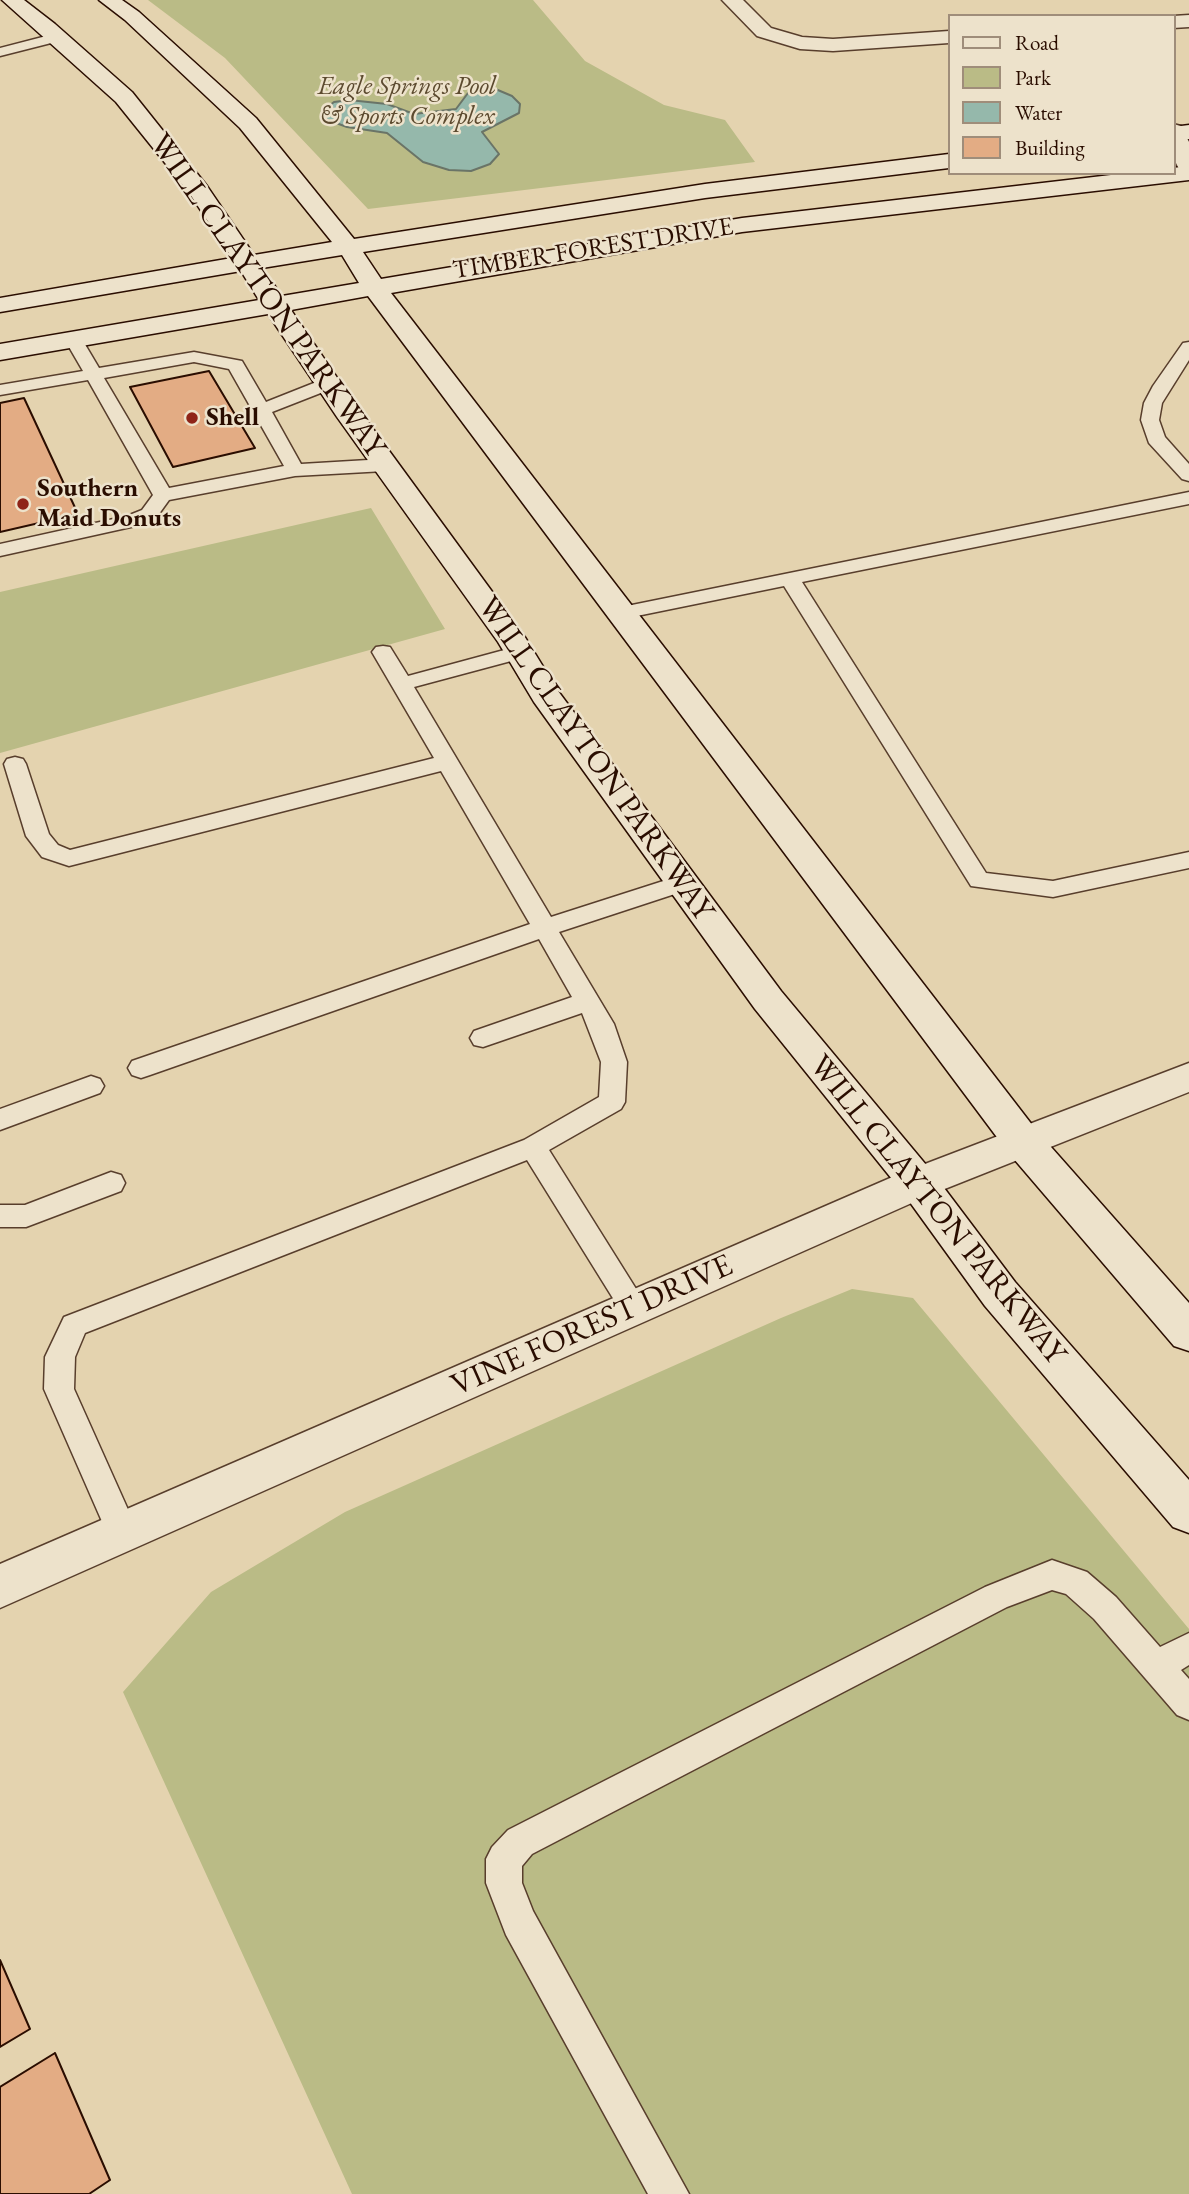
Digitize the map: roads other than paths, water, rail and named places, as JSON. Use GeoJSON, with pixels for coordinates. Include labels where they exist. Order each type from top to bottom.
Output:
{"type":"FeatureCollection","features":[{"type":"Feature","properties":{"kind":"main road","name":"WILL CLAYTON PARKWAY"},"geometry":{"type":"LineString","coordinates":[[12,0],[58,37],[124,97],[164,145],[385,465],[519,652],[545,695],[768,1000],[918,1184],[1000,1294],[1189,1513]]}},
{"type":"Feature","properties":{"kind":"main road"},"geometry":{"type":"LineString","coordinates":[[109,0],[132,16],[248,123],[303,188],[349,248],[373,286],[1022,1141],[1189,1333]]}},
{"type":"Feature","properties":{"kind":"main road"},"geometry":{"type":"LineString","coordinates":[[732,0],[764,32],[800,43],[833,45],[948,37]]}},
{"type":"Feature","properties":{"kind":"main road"},"geometry":{"type":"LineString","coordinates":[[1178,133],[1189,171]]}},
{"type":"Feature","properties":{"kind":"main road","name":"TIMBER FOREST DRIVE"},"geometry":{"type":"LineString","coordinates":[[0,306],[247,263],[705,191],[948,162]]}},
{"type":"Feature","properties":{"kind":"main road","name":"TIMBER FOREST DRIVE"},"geometry":{"type":"LineString","coordinates":[[0,352],[276,306],[373,286],[742,225],[1156,175]]}},
{"type":"Feature","properties":{"kind":"main road","name":"VINE FOREST DRIVE"},"geometry":{"type":"LineString","coordinates":[[0,1586],[918,1184],[1189,1077]]}},
{"type":"Feature","properties":{"kind":"lane"},"geometry":{"type":"LineString","coordinates":[[0,52],[58,37]]}},
{"type":"Feature","properties":{"kind":"lane"},"geometry":{"type":"LineString","coordinates":[[74,340],[163,495]]}},
{"type":"Feature","properties":{"kind":"lane"},"geometry":{"type":"LineString","coordinates":[[1189,347],[1162,386],[1153,403],[1150,420],[1156,439],[1189,475]]}},
{"type":"Feature","properties":{"kind":"lane"},"geometry":{"type":"LineString","coordinates":[[0,390],[194,357],[236,365],[295,470]]}},
{"type":"Feature","properties":{"kind":"lane"},"geometry":{"type":"LineString","coordinates":[[262,410],[330,383]]}},
{"type":"Feature","properties":{"kind":"lane"},"geometry":{"type":"LineString","coordinates":[[0,550],[132,521],[149,514],[163,495],[295,470],[385,465]]}},
{"type":"Feature","properties":{"kind":"lane"},"geometry":{"type":"LineString","coordinates":[[621,612],[1189,498]]}},
{"type":"Feature","properties":{"kind":"lane"},"geometry":{"type":"LineString","coordinates":[[790,579],[979,880],[1053,889],[1189,860]]}},
{"type":"Feature","properties":{"kind":"lane"},"geometry":{"type":"LineString","coordinates":[[122,1532],[60,1389],[60,1357],[74,1325],[533,1147],[612,1102],[614,1062],[601,1024],[383,652]]}},
{"type":"Feature","properties":{"kind":"lane"},"geometry":{"type":"LineString","coordinates":[[402,684],[519,652]]}},
{"type":"Feature","properties":{"kind":"lane"},"geometry":{"type":"LineString","coordinates":[[15,764],[38,836],[50,851],[69,858],[447,762]]}},
{"type":"Feature","properties":{"kind":"lane"},"geometry":{"type":"LineString","coordinates":[[141,1068],[682,883]]}},
{"type":"Feature","properties":{"kind":"lane"},"geometry":{"type":"LineString","coordinates":[[483,1038],[588,1001]]}},
{"type":"Feature","properties":{"kind":"lane"},"geometry":{"type":"LineString","coordinates":[[0,1120],[91,1086]]}},
{"type":"Feature","properties":{"kind":"lane"},"geometry":{"type":"LineString","coordinates":[[533,1147],[634,1308]]}},
{"type":"Feature","properties":{"kind":"lane"},"geometry":{"type":"LineString","coordinates":[[0,1216],[26,1216],[111,1183]]}},
{"type":"Feature","properties":{"kind":"lane"},"geometry":{"type":"LineString","coordinates":[[669,2194],[519,1923],[505,1883],[504,1859],[520,1842],[996,1597],[1052,1575],[1076,1582],[1105,1608],[1189,1704]]}},
{"type":"Feature","properties":{"kind":"lane"},"geometry":{"type":"LineString","coordinates":[[1157,1666],[1189,1648]]}},
{"type":"Feature","properties":{"kind":"water"},"geometry":{"type":"Polygon","coordinates":[[[486,85],[512,96],[520,104],[519,113],[482,132],[499,154],[490,164],[471,171],[449,170],[423,162],[387,133],[347,127],[325,119],[324,110],[334,102],[349,100],[387,104],[414,114],[456,109],[471,89],[486,85]]]}},
{"type":"Feature","properties":{"kind":"place","name":"Shell"},"geometry":{"type":"Point","coordinates":[192,418]}},
{"type":"Feature","properties":{"kind":"place","name":"Southern Maid Donuts"},"geometry":{"type":"Point","coordinates":[23,504]}},
{"type":"Feature","properties":{"kind":"park label","name":"Eagle Springs Pool & Sports Complex"},"geometry":{"type":"Point","coordinates":[407,102]}}]}
